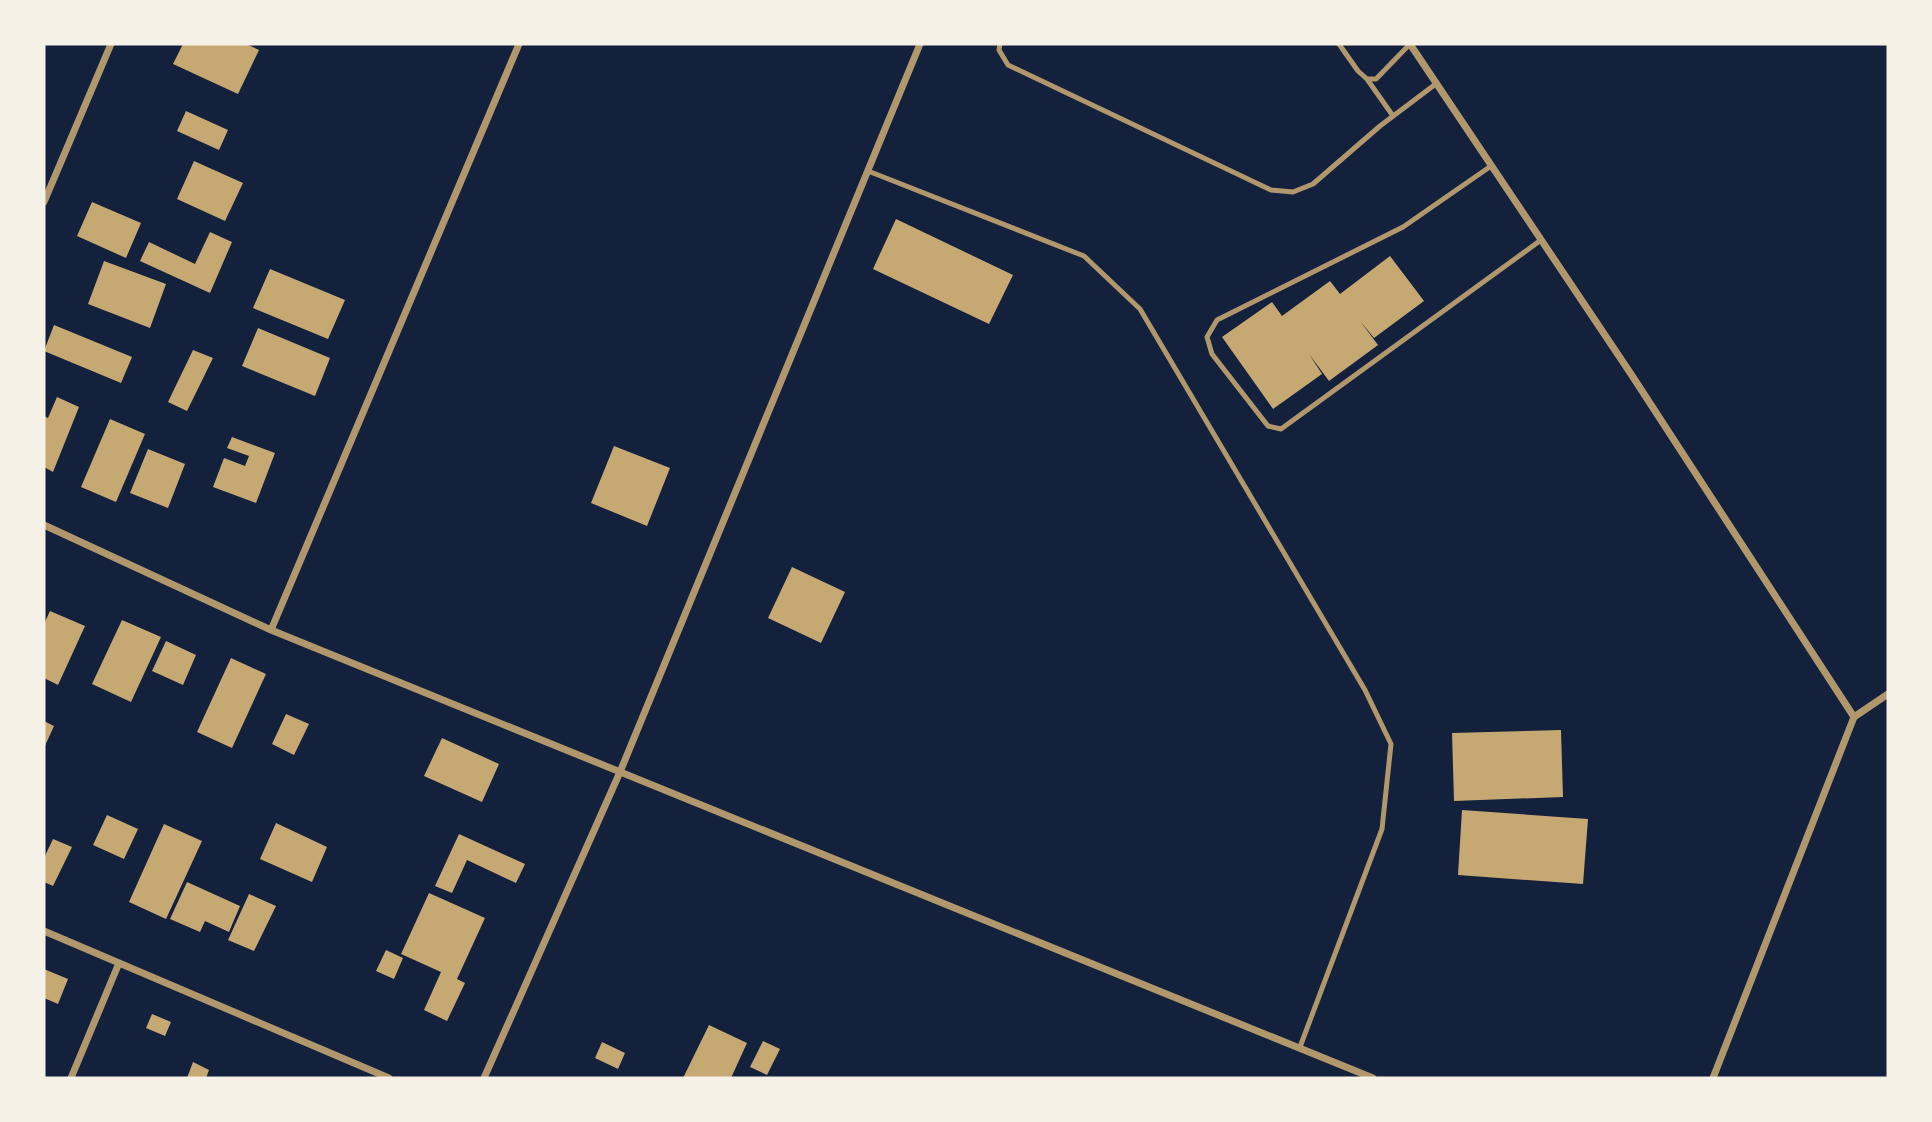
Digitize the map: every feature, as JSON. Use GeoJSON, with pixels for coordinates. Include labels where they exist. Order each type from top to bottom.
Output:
{"type":"FeatureCollection","features":[{"type":"Feature","properties":{"kind":"street"},"geometry":{"type":"LineString","coordinates":[[44,202],[111,44]]}},
{"type":"Feature","properties":{"kind":"street"},"geometry":{"type":"LineString","coordinates":[[271,630],[519,44]]}},
{"type":"Feature","properties":{"kind":"street"},"geometry":{"type":"LineString","coordinates":[[484,1078],[620,772],[920,44]]}},
{"type":"Feature","properties":{"kind":"street"},"geometry":{"type":"LineString","coordinates":[[1410,44],[1854,717]]}},
{"type":"Feature","properties":{"kind":"street"},"geometry":{"type":"LineString","coordinates":[[44,525],[271,630],[1373,1078]]}},
{"type":"Feature","properties":{"kind":"street"},"geometry":{"type":"LineString","coordinates":[[1713,1078],[1854,717],[1888,694]]}},
{"type":"Feature","properties":{"kind":"street"},"geometry":{"type":"LineString","coordinates":[[44,930],[389,1078]]}},
{"type":"Feature","properties":{"kind":"street"},"geometry":{"type":"LineString","coordinates":[[71,1078],[119,963]]}},
{"type":"Feature","properties":{"kind":"lane"},"geometry":{"type":"LineString","coordinates":[[1000,44],[999,50],[1008,65],[1271,190],[1293,192],[1313,184],[1392,116],[1437,83]]}},
{"type":"Feature","properties":{"kind":"lane"},"geometry":{"type":"LineString","coordinates":[[1339,44],[1392,116]]}},
{"type":"Feature","properties":{"kind":"lane"},"geometry":{"type":"LineString","coordinates":[[1367,79],[1376,79],[1410,44]]}},
{"type":"Feature","properties":{"kind":"lane"},"geometry":{"type":"LineString","coordinates":[[1492,166],[1403,227],[1217,320],[1207,337],[1213,354],[1268,426],[1281,429],[1541,240]]}},
{"type":"Feature","properties":{"kind":"lane"},"geometry":{"type":"LineString","coordinates":[[868,171],[1084,256],[1140,309],[1365,690],[1391,744],[1382,829],[1300,1047]]}},
{"type":"Feature","properties":{"kind":"building"},"geometry":{"type":"Polygon","coordinates":[[[183,44],[246,44],[259,50],[238,94],[173,64],[183,44]]]}},
{"type":"Feature","properties":{"kind":"building"},"geometry":{"type":"Polygon","coordinates":[[[186,111],[228,130],[219,150],[177,131],[186,111]]]}},
{"type":"Feature","properties":{"kind":"building"},"geometry":{"type":"Polygon","coordinates":[[[194,161],[243,183],[225,221],[177,199],[194,161]]]}},
{"type":"Feature","properties":{"kind":"building"},"geometry":{"type":"Polygon","coordinates":[[[92,202],[141,223],[126,258],[77,236],[92,202]]]}},
{"type":"Feature","properties":{"kind":"building"},"geometry":{"type":"Polygon","coordinates":[[[896,219],[1013,275],[989,324],[873,269],[896,219]]]}},
{"type":"Feature","properties":{"kind":"building"},"geometry":{"type":"Polygon","coordinates":[[[210,232],[232,242],[210,293],[140,261],[149,242],[195,264],[210,232]]]}},
{"type":"Feature","properties":{"kind":"building"},"geometry":{"type":"Polygon","coordinates":[[[1390,256],[1424,301],[1374,338],[1360,321],[1378,345],[1329,381],[1309,354],[1322,374],[1273,409],[1222,337],[1272,302],[1282,316],[1330,281],[1340,294],[1390,256]]]}},
{"type":"Feature","properties":{"kind":"building"},"geometry":{"type":"Polygon","coordinates":[[[104,261],[166,284],[150,328],[88,304],[104,261]]]}},
{"type":"Feature","properties":{"kind":"building"},"geometry":{"type":"Polygon","coordinates":[[[270,269],[345,300],[328,339],[253,308],[270,269]]]}},
{"type":"Feature","properties":{"kind":"building"},"geometry":{"type":"Polygon","coordinates":[[[54,325],[132,357],[121,383],[44,351],[54,325]]]}},
{"type":"Feature","properties":{"kind":"building"},"geometry":{"type":"Polygon","coordinates":[[[258,328],[330,358],[315,396],[242,366],[258,328]]]}},
{"type":"Feature","properties":{"kind":"building"},"geometry":{"type":"Polygon","coordinates":[[[193,350],[213,358],[187,411],[168,402],[193,350]]]}},
{"type":"Feature","properties":{"kind":"building"},"geometry":{"type":"Polygon","coordinates":[[[57,397],[79,407],[53,472],[44,467],[44,416],[48,418],[57,397]]]}},
{"type":"Feature","properties":{"kind":"building"},"geometry":{"type":"Polygon","coordinates":[[[110,419],[145,434],[116,502],[81,487],[110,419]]]}},
{"type":"Feature","properties":{"kind":"building"},"geometry":{"type":"Polygon","coordinates":[[[232,437],[275,453],[256,503],[213,487],[224,458],[245,466],[249,456],[227,448],[232,437]]]}},
{"type":"Feature","properties":{"kind":"building"},"geometry":{"type":"Polygon","coordinates":[[[614,446],[670,468],[647,526],[591,503],[614,446]]]}},
{"type":"Feature","properties":{"kind":"building"},"geometry":{"type":"Polygon","coordinates":[[[148,449],[185,464],[168,508],[130,493],[148,449]]]}},
{"type":"Feature","properties":{"kind":"building"},"geometry":{"type":"Polygon","coordinates":[[[792,567],[845,592],[821,643],[768,618],[792,567]]]}},
{"type":"Feature","properties":{"kind":"building"},"geometry":{"type":"Polygon","coordinates":[[[50,611],[85,626],[58,685],[44,678],[44,624],[50,611]]]}},
{"type":"Feature","properties":{"kind":"building"},"geometry":{"type":"Polygon","coordinates":[[[122,620],[161,637],[131,702],[92,684],[122,620]]]}},
{"type":"Feature","properties":{"kind":"building"},"geometry":{"type":"Polygon","coordinates":[[[166,641],[196,655],[183,685],[152,671],[166,641]]]}},
{"type":"Feature","properties":{"kind":"building"},"geometry":{"type":"Polygon","coordinates":[[[231,658],[266,674],[232,748],[197,732],[231,658]]]}},
{"type":"Feature","properties":{"kind":"building"},"geometry":{"type":"Polygon","coordinates":[[[286,714],[309,724],[294,755],[272,744],[286,714]]]}},
{"type":"Feature","properties":{"kind":"building"},"geometry":{"type":"Polygon","coordinates":[[[44,721],[54,726],[44,748],[44,721]]]}},
{"type":"Feature","properties":{"kind":"building"},"geometry":{"type":"Polygon","coordinates":[[[1561,730],[1563,797],[1454,801],[1452,733],[1561,730]]]}},
{"type":"Feature","properties":{"kind":"building"},"geometry":{"type":"Polygon","coordinates":[[[442,738],[499,764],[482,802],[424,776],[442,738]]]}},
{"type":"Feature","properties":{"kind":"building"},"geometry":{"type":"Polygon","coordinates":[[[1462,810],[1588,819],[1583,884],[1458,875],[1462,810]]]}},
{"type":"Feature","properties":{"kind":"building"},"geometry":{"type":"Polygon","coordinates":[[[107,815],[138,829],[124,859],[93,845],[107,815]]]}},
{"type":"Feature","properties":{"kind":"building"},"geometry":{"type":"Polygon","coordinates":[[[276,823],[327,847],[312,882],[260,859],[276,823]]]}},
{"type":"Feature","properties":{"kind":"building"},"geometry":{"type":"Polygon","coordinates":[[[164,824],[202,841],[166,919],[129,902],[164,824]]]}},
{"type":"Feature","properties":{"kind":"building"},"geometry":{"type":"Polygon","coordinates":[[[459,834],[525,864],[516,883],[467,860],[452,893],[435,886],[459,834]]]}},
{"type":"Feature","properties":{"kind":"building"},"geometry":{"type":"Polygon","coordinates":[[[53,839],[72,847],[53,886],[44,882],[44,858],[53,839]]]}},
{"type":"Feature","properties":{"kind":"building"},"geometry":{"type":"Polygon","coordinates":[[[187,882],[240,906],[229,932],[205,921],[200,932],[170,919],[187,882]]]}},
{"type":"Feature","properties":{"kind":"building"},"geometry":{"type":"Polygon","coordinates":[[[429,893],[485,918],[457,979],[465,983],[447,1021],[424,1010],[441,972],[401,954],[429,893]]]}},
{"type":"Feature","properties":{"kind":"building"},"geometry":{"type":"Polygon","coordinates":[[[249,894],[276,906],[254,951],[228,940],[249,894]]]}},
{"type":"Feature","properties":{"kind":"building"},"geometry":{"type":"Polygon","coordinates":[[[386,950],[403,958],[394,979],[376,971],[386,950]]]}},
{"type":"Feature","properties":{"kind":"building"},"geometry":{"type":"Polygon","coordinates":[[[44,969],[68,979],[58,1004],[44,998],[44,969]]]}},
{"type":"Feature","properties":{"kind":"building"},"geometry":{"type":"Polygon","coordinates":[[[152,1014],[171,1022],[165,1036],[146,1028],[152,1014]]]}},
{"type":"Feature","properties":{"kind":"building"},"geometry":{"type":"Polygon","coordinates":[[[709,1025],[747,1043],[731,1078],[683,1078],[709,1025]]]}},
{"type":"Feature","properties":{"kind":"building"},"geometry":{"type":"Polygon","coordinates":[[[763,1041],[780,1049],[767,1075],[750,1067],[763,1041]]]}},
{"type":"Feature","properties":{"kind":"building"},"geometry":{"type":"Polygon","coordinates":[[[602,1042],[625,1053],[618,1069],[595,1058],[602,1042]]]}},
{"type":"Feature","properties":{"kind":"building"},"geometry":{"type":"Polygon","coordinates":[[[193,1062],[209,1070],[206,1078],[187,1078],[193,1062]]]}}]}
